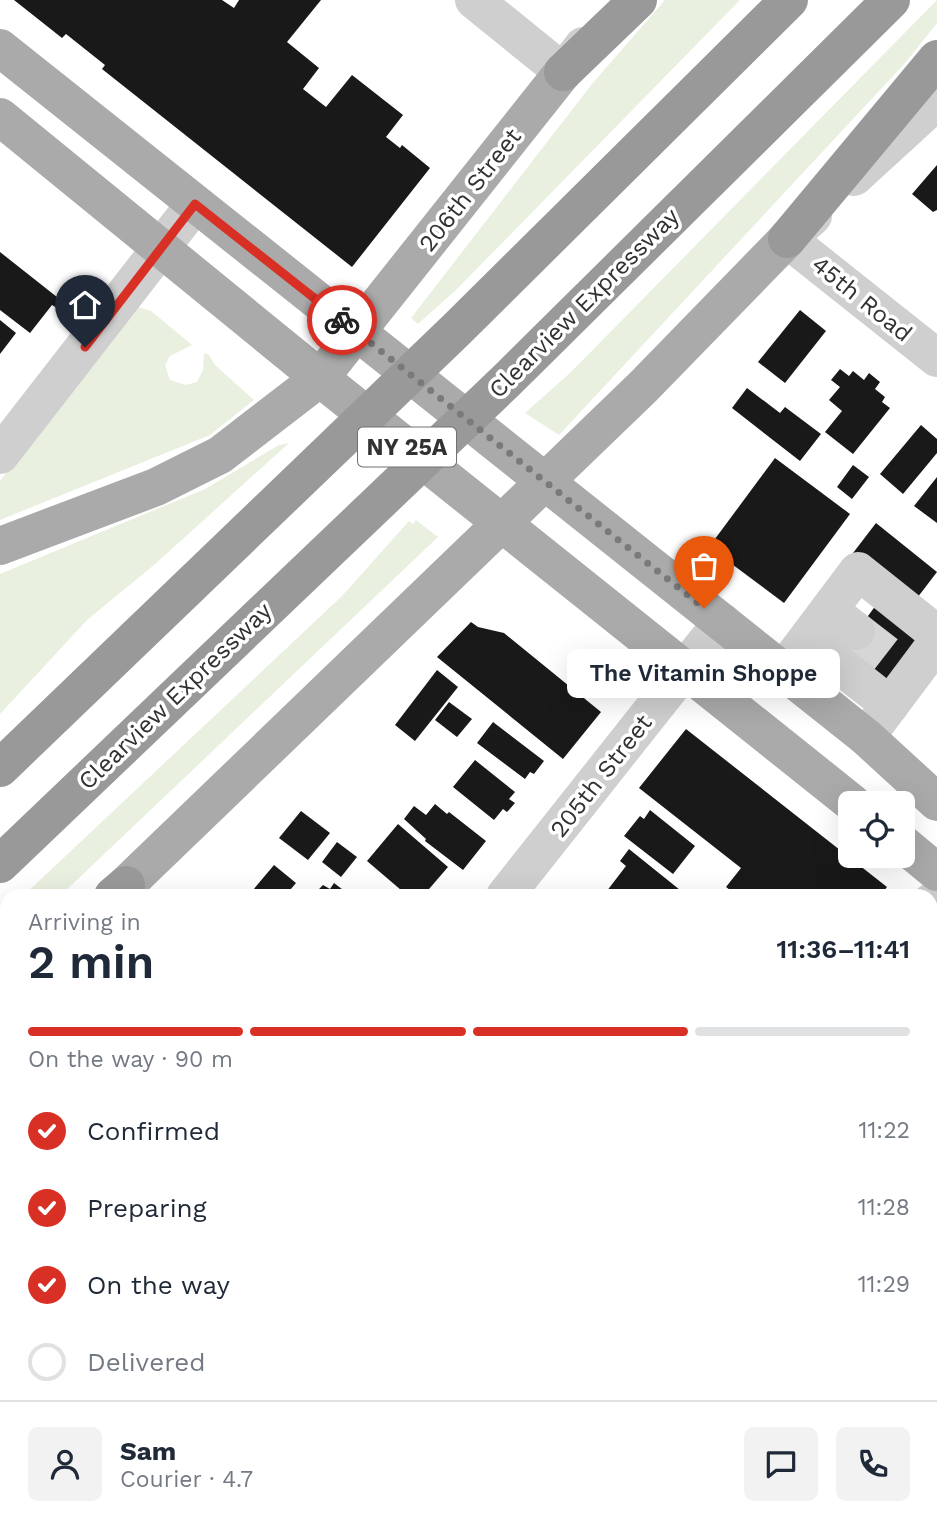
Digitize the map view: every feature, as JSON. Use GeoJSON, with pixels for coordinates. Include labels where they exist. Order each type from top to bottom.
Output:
{"type":"FeatureCollection","features":[{"type":"Feature","properties":{"kind":"highway"},"geometry":{"type":"LineString","coordinates":[[563,72],[638,0]]}},
{"type":"Feature","properties":{"kind":"highway"},"geometry":{"type":"LineString","coordinates":[[0,768],[456,330],[789,0]]}},
{"type":"Feature","properties":{"kind":"highway","name":"Clearview Expressway"},"geometry":{"type":"LineString","coordinates":[[0,864],[506,381],[891,0]]}},
{"type":"Feature","properties":{"kind":"highway"},"geometry":{"type":"LineString","coordinates":[[788,239],[937,59]]}},
{"type":"Feature","properties":{"kind":"main road","name":"NY 25A"},"geometry":{"type":"LineString","coordinates":[[0,48],[512,456],[524,502]]}},
{"type":"Feature","properties":{"kind":"main road","name":"206th Street"},"geometry":{"type":"LineString","coordinates":[[0,546],[156,487],[220,455],[332,387],[371,344],[563,72]]}},
{"type":"Feature","properties":{"kind":"main road"},"geometry":{"type":"LineString","coordinates":[[0,117],[332,387]]}},
{"type":"Feature","properties":{"kind":"main road"},"geometry":{"type":"LineString","coordinates":[[128,889],[643,387],[788,239]]}},
{"type":"Feature","properties":{"kind":"main road","name":"NY 25A"},"geometry":{"type":"LineString","coordinates":[[332,387],[470,498],[524,502],[722,622],[874,744]]}},
{"type":"Feature","properties":{"kind":"main road"},"geometry":{"type":"LineString","coordinates":[[524,502],[685,669],[838,792]]}},
{"type":"Feature","properties":{"kind":"main road"},"geometry":{"type":"LineString","coordinates":[[874,744],[937,802]]}},
{"type":"Feature","properties":{"kind":"main road"},"geometry":{"type":"LineString","coordinates":[[915,854],[937,872]]}},
{"type":"Feature","properties":{"kind":"street"},"geometry":{"type":"LineString","coordinates":[[474,0],[563,72]]}},
{"type":"Feature","properties":{"kind":"street","name":"206th Street"},"geometry":{"type":"LineString","coordinates":[[563,72],[618,0]]}},
{"type":"Feature","properties":{"kind":"street"},"geometry":{"type":"LineString","coordinates":[[788,239],[937,102]]}},
{"type":"Feature","properties":{"kind":"street"},"geometry":{"type":"LineString","coordinates":[[0,455],[195,204]]}},
{"type":"Feature","properties":{"kind":"street","name":"45th Road"},"geometry":{"type":"LineString","coordinates":[[788,239],[937,358]]}},
{"type":"Feature","properties":{"kind":"street"},"geometry":{"type":"LineString","coordinates":[[783,671],[831,627],[858,571],[937,634]]}},
{"type":"Feature","properties":{"kind":"street","name":"205th Street"},"geometry":{"type":"LineString","coordinates":[[511,889],[722,622]]}},
{"type":"Feature","properties":{"kind":"street"},"geometry":{"type":"LineString","coordinates":[[831,627],[890,705]]}},
{"type":"Feature","properties":{"kind":"street"},"geometry":{"type":"LineString","coordinates":[[874,744],[906,670],[937,642]]}},
{"type":"Feature","properties":{"kind":"green space"},"geometry":{"type":"Polygon","coordinates":[[[665,0],[740,0],[457,289],[418,324],[411,318],[592,84],[665,0]]]}},
{"type":"Feature","properties":{"kind":"green space"},"geometry":{"type":"Polygon","coordinates":[[[937,0],[937,23],[906,62],[559,435],[525,413],[571,372],[937,0]]]}},
{"type":"Feature","properties":{"kind":"green space"},"geometry":{"type":"Polygon","coordinates":[[[138,307],[151,311],[192,345],[170,356],[165,365],[170,380],[186,385],[197,382],[203,370],[204,353],[254,400],[210,435],[0,520],[0,481],[138,307]]]}},
{"type":"Feature","properties":{"kind":"green space"},"geometry":{"type":"Polygon","coordinates":[[[289,443],[154,565],[87,620],[0,714],[0,574],[205,489],[279,445],[289,443]]]}},
{"type":"Feature","properties":{"kind":"green space"},"geometry":{"type":"Polygon","coordinates":[[[416,520],[438,537],[67,889],[30,889],[342,596],[409,521],[413,524],[416,520]]]}},
{"type":"Feature","properties":{"kind":"building"},"geometry":{"type":"Polygon","coordinates":[[[14,0],[222,0],[234,8],[239,0],[321,0],[287,42],[319,68],[303,89],[326,107],[352,75],[403,115],[386,137],[400,148],[402,145],[430,168],[352,267],[102,69],[105,65],[66,34],[62,38],[14,0]]]}},
{"type":"Feature","properties":{"kind":"building"},"geometry":{"type":"Polygon","coordinates":[[[937,165],[937,210],[933,212],[912,194],[937,165]]]}},
{"type":"Feature","properties":{"kind":"building"},"geometry":{"type":"Polygon","coordinates":[[[0,252],[62,301],[57,308],[52,305],[30,333],[0,310],[0,252]]]}},
{"type":"Feature","properties":{"kind":"building"},"geometry":{"type":"Polygon","coordinates":[[[800,310],[826,331],[785,383],[758,362],[800,310]]]}},
{"type":"Feature","properties":{"kind":"building"},"geometry":{"type":"Polygon","coordinates":[[[0,320],[16,333],[0,354],[0,320]]]}},
{"type":"Feature","properties":{"kind":"building"},"geometry":{"type":"Polygon","coordinates":[[[840,369],[849,376],[853,371],[864,380],[869,373],[880,382],[875,389],[885,397],[882,402],[890,408],[853,454],[825,432],[842,411],[829,400],[840,387],[831,380],[840,369]]]}},
{"type":"Feature","properties":{"kind":"building"},"geometry":{"type":"Polygon","coordinates":[[[747,388],[780,413],[785,407],[821,434],[800,461],[732,408],[747,388]]]}},
{"type":"Feature","properties":{"kind":"building"},"geometry":{"type":"Polygon","coordinates":[[[921,425],[937,439],[937,453],[903,494],[880,474],[921,425]]]}},
{"type":"Feature","properties":{"kind":"building"},"geometry":{"type":"Polygon","coordinates":[[[775,458],[850,514],[784,603],[709,547],[775,458]]]}},
{"type":"Feature","properties":{"kind":"building"},"geometry":{"type":"Polygon","coordinates":[[[853,465],[869,477],[852,499],[837,487],[853,465]]]}},
{"type":"Feature","properties":{"kind":"building"},"geometry":{"type":"Polygon","coordinates":[[[937,477],[937,523],[914,506],[937,477]]]}},
{"type":"Feature","properties":{"kind":"building"},"geometry":{"type":"Polygon","coordinates":[[[876,523],[937,572],[914,602],[853,553],[876,523]]]}},
{"type":"Feature","properties":{"kind":"building"},"geometry":{"type":"Polygon","coordinates":[[[879,601],[923,634],[881,691],[837,658],[879,601]]]}},
{"type":"Feature","properties":{"kind":"building"},"geometry":{"type":"Polygon","coordinates":[[[471,622],[478,627],[504,633],[601,712],[563,759],[437,657],[471,622]]]}},
{"type":"Feature","properties":{"kind":"building"},"geometry":{"type":"Polygon","coordinates":[[[437,670],[458,687],[415,741],[395,725],[437,670]]]}},
{"type":"Feature","properties":{"kind":"building"},"geometry":{"type":"Polygon","coordinates":[[[449,702],[472,719],[457,737],[435,720],[449,702]]]}},
{"type":"Feature","properties":{"kind":"building"},"geometry":{"type":"Polygon","coordinates":[[[493,722],[544,761],[534,774],[530,772],[525,779],[477,743],[493,722]]]}},
{"type":"Feature","properties":{"kind":"building"},"geometry":{"type":"Polygon","coordinates":[[[686,729],[838,848],[838,868],[863,868],[887,887],[729,889],[726,887],[741,868],[639,788],[686,729]]]}},
{"type":"Feature","properties":{"kind":"building"},"geometry":{"type":"Polygon","coordinates":[[[475,760],[515,792],[509,799],[515,803],[507,812],[503,809],[494,820],[453,787],[475,760]]]}},
{"type":"Feature","properties":{"kind":"building"},"geometry":{"type":"Polygon","coordinates":[[[435,804],[486,841],[463,870],[425,841],[426,839],[404,819],[414,806],[426,815],[435,804]]]}},
{"type":"Feature","properties":{"kind":"building"},"geometry":{"type":"Polygon","coordinates":[[[650,810],[695,846],[673,874],[624,836],[640,816],[644,819],[650,810]]]}},
{"type":"Feature","properties":{"kind":"building"},"geometry":{"type":"Polygon","coordinates":[[[301,811],[330,833],[308,860],[279,838],[301,811]]]}},
{"type":"Feature","properties":{"kind":"building"},"geometry":{"type":"Polygon","coordinates":[[[398,824],[448,867],[429,889],[400,889],[367,861],[398,824]]]}},
{"type":"Feature","properties":{"kind":"building"},"geometry":{"type":"Polygon","coordinates":[[[337,842],[357,857],[341,877],[322,862],[337,842]]]}},
{"type":"Feature","properties":{"kind":"building"},"geometry":{"type":"Polygon","coordinates":[[[629,849],[679,889],[608,889],[626,866],[620,861],[629,849]]]}},
{"type":"Feature","properties":{"kind":"building"},"geometry":{"type":"Polygon","coordinates":[[[274,865],[296,883],[291,889],[254,889],[274,865]]]}},
{"type":"Feature","properties":{"kind":"building"},"geometry":{"type":"Polygon","coordinates":[[[334,883],[342,889],[330,889],[334,883]]]}},
{"type":"Feature","properties":{"kind":"tunnel"},"geometry":{"type":"LineString","coordinates":[[856,631],[900,665]]}},
{"type":"Feature","properties":{"kind":"way so far"},"geometry":{"type":"LineString","coordinates":[[342,320],[704,608]]}},
{"type":"Feature","properties":{"kind":"place","name":"The Vitamin Shoppe"},"geometry":{"type":"Point","coordinates":[704,608]}},
{"type":"Feature","properties":{"kind":"route"},"geometry":{"type":"LineString","coordinates":[[85,347],[195,204],[342,320]]}}]}
